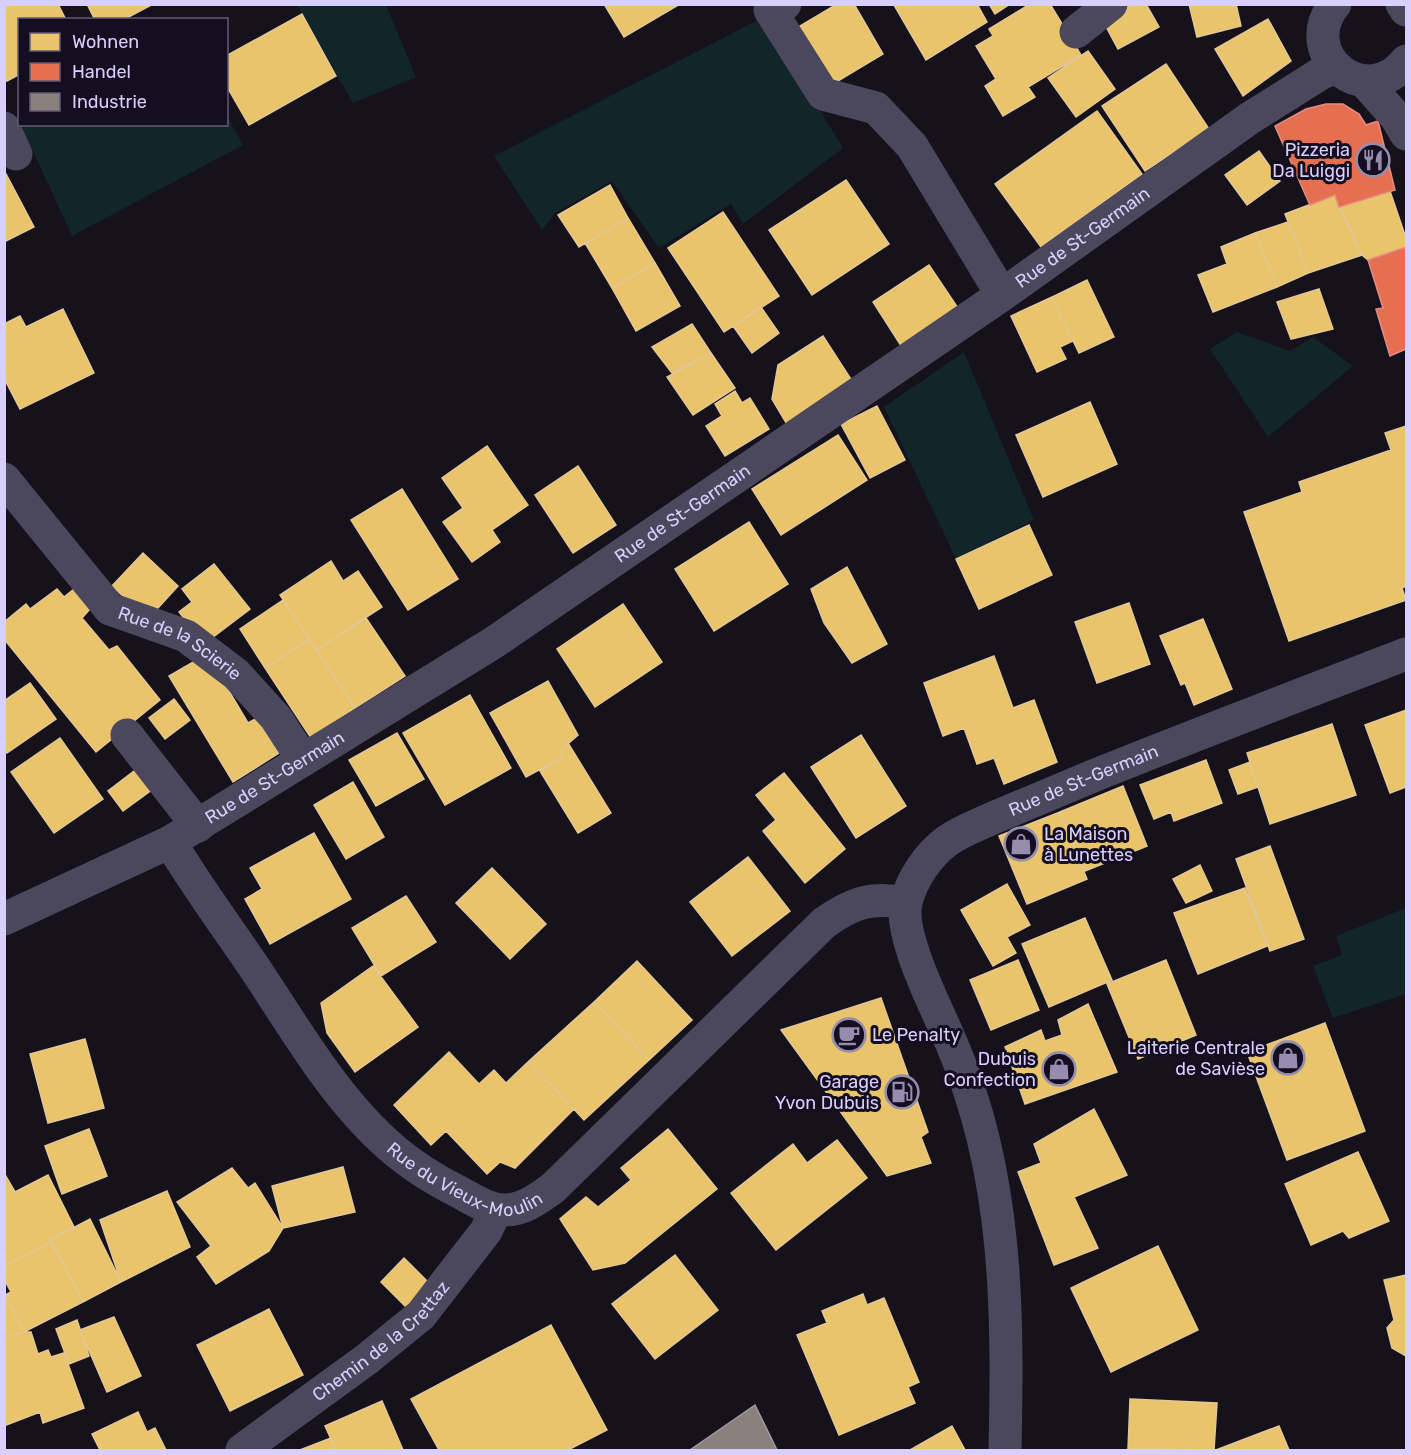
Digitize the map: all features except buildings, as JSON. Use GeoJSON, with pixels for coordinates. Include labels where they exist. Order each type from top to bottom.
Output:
{"type":"FeatureCollection","features":[{"type":"Feature","properties":{"kind":"street"},"geometry":{"type":"LineString","coordinates":[[785,4],[770,10],[823,94],[876,108],[912,146],[1002,296]]}},
{"type":"Feature","properties":{"kind":"street"},"geometry":{"type":"LineString","coordinates":[[1076,32],[1111,4]]}},
{"type":"Feature","properties":{"kind":"street"},"geometry":{"type":"LineString","coordinates":[[1335,4],[1326,17],[1323,37],[1328,56],[1396,117],[1406,135]]}},
{"type":"Feature","properties":{"kind":"street"},"geometry":{"type":"LineString","coordinates":[[1402,4],[1407,10]]}},
{"type":"Feature","properties":{"kind":"street","name":"Rue de St-Germain"},"geometry":{"type":"LineString","coordinates":[[4,919],[170,842],[493,643],[1002,296],[1250,118],[1320,74],[1350,74],[1378,80],[1391,75],[1407,60]]}},
{"type":"Feature","properties":{"kind":"street"},"geometry":{"type":"LineString","coordinates":[[1406,135],[1407,97]]}},
{"type":"Feature","properties":{"kind":"street","name":"Rue de la Scierie"},"geometry":{"type":"LineString","coordinates":[[4,479],[110,609],[186,636],[236,674],[276,718],[303,760]]}},
{"type":"Feature","properties":{"kind":"street","name":"Rue de St-Germain"},"geometry":{"type":"LineString","coordinates":[[1005,1450],[1004,1299],[1000,1230],[993,1179],[982,1128],[954,1049],[913,953],[907,931],[906,903],[913,884],[930,858],[947,841],[966,831],[1036,799],[1194,735],[1407,654]]}},
{"type":"Feature","properties":{"kind":"street"},"geometry":{"type":"LineString","coordinates":[[127,735],[198,826]]}},
{"type":"Feature","properties":{"kind":"street","name":"Rue du Vieux-Moulin"},"geometry":{"type":"LineString","coordinates":[[170,842],[284,1013],[355,1111],[394,1150],[412,1164],[452,1189],[489,1208],[496,1209],[521,1208],[553,1188],[824,923],[842,910],[861,903],[885,899],[906,903]]}},
{"type":"Feature","properties":{"kind":"street","name":"Chemin de la Crettaz"},"geometry":{"type":"LineString","coordinates":[[242,1450],[367,1359],[421,1315],[486,1231],[496,1209]]}},
{"type":"Feature","properties":{"kind":"green space"},"geometry":{"type":"Polygon","coordinates":[[[297,5],[386,5],[416,77],[353,103],[297,5]]]}},
{"type":"Feature","properties":{"kind":"green space"},"geometry":{"type":"Polygon","coordinates":[[[764,17],[843,148],[743,224],[731,204],[659,248],[612,181],[555,213],[542,230],[494,156],[764,17]]]}},
{"type":"Feature","properties":{"kind":"green space"},"geometry":{"type":"Polygon","coordinates":[[[228,118],[243,145],[72,236],[21,126],[228,126],[228,118]]]}},
{"type":"Feature","properties":{"kind":"green space"},"geometry":{"type":"Polygon","coordinates":[[[1237,332],[1290,351],[1313,337],[1353,366],[1268,437],[1210,349],[1237,332]]]}},
{"type":"Feature","properties":{"kind":"green space"},"geometry":{"type":"Polygon","coordinates":[[[964,352],[1034,520],[956,559],[884,407],[964,352]]]}},
{"type":"Feature","properties":{"kind":"green space"},"geometry":{"type":"Polygon","coordinates":[[[1406,908],[1406,994],[1333,1018],[1313,966],[1342,955],[1336,936],[1406,908]]]}},
{"type":"Feature","properties":{"kind":"place","name":"Pizzeria Da Luiggi"},"geometry":{"type":"Point","coordinates":[1373,160]}},
{"type":"Feature","properties":{"kind":"place","name":"La Maison à Lunettes"},"geometry":{"type":"Point","coordinates":[1021,844]}},
{"type":"Feature","properties":{"kind":"place","name":"Le Penalty"},"geometry":{"type":"Point","coordinates":[849,1035]}},
{"type":"Feature","properties":{"kind":"place","name":"Laiterie Centrale de Savièse"},"geometry":{"type":"Point","coordinates":[1288,1058]}},
{"type":"Feature","properties":{"kind":"place","name":"Dubuis Confection"},"geometry":{"type":"Point","coordinates":[1059,1069]}},
{"type":"Feature","properties":{"kind":"place","name":"Garage Yvon Dubuis"},"geometry":{"type":"Point","coordinates":[902,1092]}}]}
